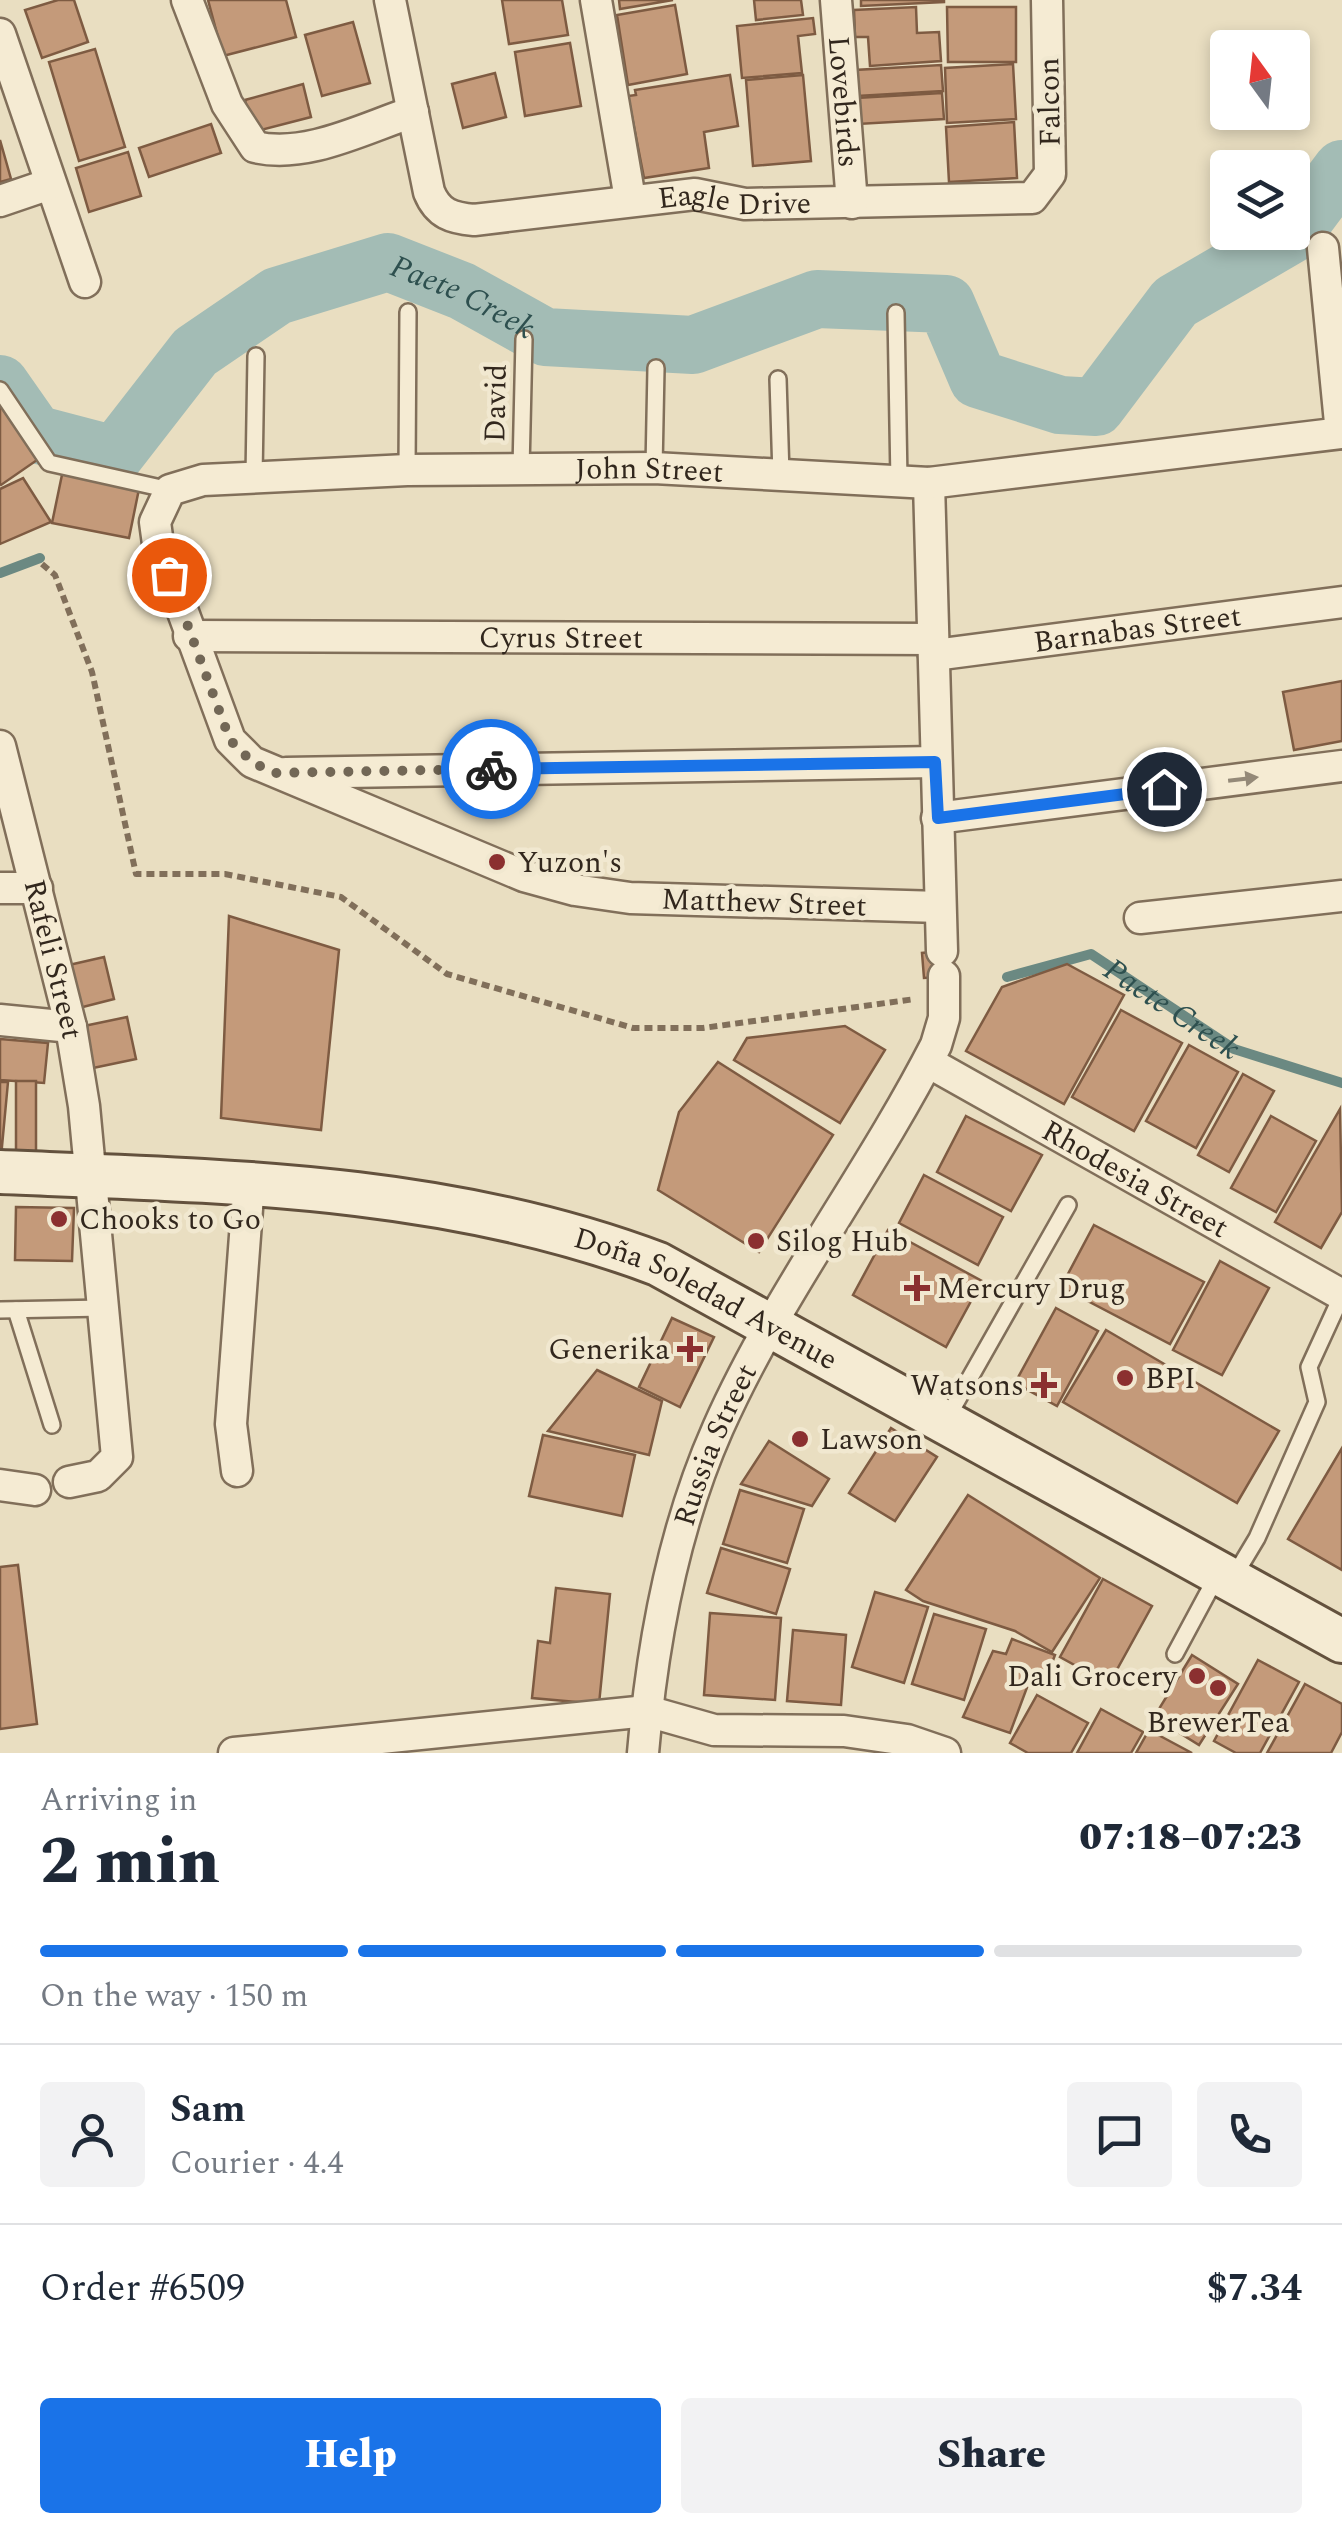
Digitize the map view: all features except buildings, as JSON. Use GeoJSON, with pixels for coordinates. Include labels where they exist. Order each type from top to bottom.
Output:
{"type":"FeatureCollection","features":[{"type":"Feature","properties":{"kind":"main road","name":"Doña Soledad Avenue"},"geometry":{"type":"LineString","coordinates":[[0,1172],[286,1184],[544,1224],[658,1264],[768,1328],[1227,1574],[1342,1641]]}},
{"type":"Feature","properties":{"kind":"street"},"geometry":{"type":"LineString","coordinates":[[187,0],[227,104],[255,148],[274,152],[300,150],[414,112],[390,0]]}},
{"type":"Feature","properties":{"kind":"street"},"geometry":{"type":"LineString","coordinates":[[596,0],[630,199]]}},
{"type":"Feature","properties":{"kind":"street","name":"Lovebirds"},"geometry":{"type":"LineString","coordinates":[[836,0],[852,203]]}},
{"type":"Feature","properties":{"kind":"street","name":"Falcon"},"geometry":{"type":"LineString","coordinates":[[1032,198],[1050,174],[1047,0]]}},
{"type":"Feature","properties":{"kind":"street"},"geometry":{"type":"LineString","coordinates":[[0,34],[84,282]]}},
{"type":"Feature","properties":{"kind":"street","name":"Eagle Drive"},"geometry":{"type":"LineString","coordinates":[[414,112],[429,192],[440,211],[474,220],[694,194],[744,204],[1032,198]]}},
{"type":"Feature","properties":{"kind":"street"},"geometry":{"type":"LineString","coordinates":[[0,200],[50,184]]}},
{"type":"Feature","properties":{"kind":"street"},"geometry":{"type":"LineString","coordinates":[[1323,248],[1342,433]]}},
{"type":"Feature","properties":{"kind":"street","name":"John Street"},"geometry":{"type":"LineString","coordinates":[[170,490],[203,480],[407,470],[654,468],[914,482],[1342,433]]}},
{"type":"Feature","properties":{"kind":"street","name":"Russia Street"},"geometry":{"type":"LineString","coordinates":[[643,1753],[646,1711],[694,1490],[718,1428],[768,1328],[928,1062],[944,1018],[934,647],[914,482]]}},
{"type":"Feature","properties":{"kind":"street","name":"Matthew Street"},"geometry":{"type":"LineString","coordinates":[[170,490],[154,522],[190,636],[230,740],[252,762],[524,876],[576,890],[630,898],[940,906]]}},
{"type":"Feature","properties":{"kind":"street","name":"Barnabas Street"},"geometry":{"type":"LineString","coordinates":[[934,647],[1342,602]]}},
{"type":"Feature","properties":{"kind":"street","name":"Cyrus Street"},"geometry":{"type":"LineString","coordinates":[[190,636],[934,647]]}},
{"type":"Feature","properties":{"kind":"street","name":"Rafeli Street"},"geometry":{"type":"LineString","coordinates":[[0,746],[71,1027],[94,1176],[116,1457],[98,1476],[70,1482]]}},
{"type":"Feature","properties":{"kind":"street"},"geometry":{"type":"LineString","coordinates":[[274,773],[935,762]]}},
{"type":"Feature","properties":{"kind":"street"},"geometry":{"type":"LineString","coordinates":[[938,818],[1342,766]]}},
{"type":"Feature","properties":{"kind":"street"},"geometry":{"type":"LineString","coordinates":[[0,888],[37,888]]}},
{"type":"Feature","properties":{"kind":"street"},"geometry":{"type":"LineString","coordinates":[[1140,918],[1342,896]]}},
{"type":"Feature","properties":{"kind":"street"},"geometry":{"type":"LineString","coordinates":[[0,1020],[71,1027]]}},
{"type":"Feature","properties":{"kind":"street","name":"Rhodesia Street"},"geometry":{"type":"LineString","coordinates":[[928,1062],[1342,1295]]}},
{"type":"Feature","properties":{"kind":"street"},"geometry":{"type":"LineString","coordinates":[[237,1471],[231,1424],[249,1182]]}},
{"type":"Feature","properties":{"kind":"street"},"geometry":{"type":"LineString","coordinates":[[0,1485],[35,1490]]}},
{"type":"Feature","properties":{"kind":"street"},"geometry":{"type":"LineString","coordinates":[[234,1753],[334,1748],[646,1711],[714,1730],[844,1731],[907,1740],[945,1753]]}},
{"type":"Feature","properties":{"kind":"lane"},"geometry":{"type":"LineString","coordinates":[[407,470],[408,312]]}},
{"type":"Feature","properties":{"kind":"lane"},"geometry":{"type":"LineString","coordinates":[[896,314],[914,482]]}},
{"type":"Feature","properties":{"kind":"lane","name":"David"},"geometry":{"type":"LineString","coordinates":[[521,469],[524,339]]}},
{"type":"Feature","properties":{"kind":"lane"},"geometry":{"type":"LineString","coordinates":[[254,478],[256,356]]}},
{"type":"Feature","properties":{"kind":"lane"},"geometry":{"type":"LineString","coordinates":[[654,468],[656,368]]}},
{"type":"Feature","properties":{"kind":"lane"},"geometry":{"type":"LineString","coordinates":[[778,378],[781,474]]}},
{"type":"Feature","properties":{"kind":"lane","name":"John Street"},"geometry":{"type":"LineString","coordinates":[[0,390],[49,462],[170,490]]}},
{"type":"Feature","properties":{"kind":"lane"},"geometry":{"type":"LineString","coordinates":[[946,1420],[1068,1205]]}},
{"type":"Feature","properties":{"kind":"lane"},"geometry":{"type":"LineString","coordinates":[[1175,1654],[1227,1574],[1257,1538],[1317,1402],[1309,1367],[1342,1295]]}},
{"type":"Feature","properties":{"kind":"lane"},"geometry":{"type":"LineString","coordinates":[[52,1424],[8,1310],[104,1308]]}},
{"type":"Feature","properties":{"kind":"path"},"geometry":{"type":"LineString","coordinates":[[42,564],[55,574],[92,672],[136,874],[225,874],[342,897],[447,974],[632,1028],[702,1028],[944,973]]}},
{"type":"Feature","properties":{"kind":"waterway","name":"Paete Creek"},"geometry":{"type":"LineString","coordinates":[[0,384],[35,434],[115,455],[195,352],[277,296],[388,262],[462,291],[545,337],[693,345],[817,299],[946,304],[978,379],[1060,405],[1096,407],[1175,302],[1294,233],[1342,169]]}},
{"type":"Feature","properties":{"kind":"waterway","name":"Paete Creek"},"geometry":{"type":"LineString","coordinates":[[0,573],[40,558]]}},
{"type":"Feature","properties":{"kind":"waterway","name":"Paete Creek"},"geometry":{"type":"LineString","coordinates":[[1007,977],[1091,954],[1234,1049],[1342,1083]]}},
{"type":"Feature","properties":{"kind":"way so far"},"geometry":{"type":"LineString","coordinates":[[169,575],[230,740],[252,762],[274,773],[491,769]]}},
{"type":"Feature","properties":{"kind":"place","name":"Yuzon's"},"geometry":{"type":"Point","coordinates":[497,862]}},
{"type":"Feature","properties":{"kind":"place","name":"Chooks to Go"},"geometry":{"type":"Point","coordinates":[59,1219]}},
{"type":"Feature","properties":{"kind":"place","name":"Silog Hub"},"geometry":{"type":"Point","coordinates":[756,1241]}},
{"type":"Feature","properties":{"kind":"place","name":"Mercury Drug"},"geometry":{"type":"Point","coordinates":[917,1288]}},
{"type":"Feature","properties":{"kind":"place","name":"Generika"},"geometry":{"type":"Point","coordinates":[690,1349]}},
{"type":"Feature","properties":{"kind":"place","name":"BPI"},"geometry":{"type":"Point","coordinates":[1125,1378]}},
{"type":"Feature","properties":{"kind":"place","name":"Watsons"},"geometry":{"type":"Point","coordinates":[1044,1385]}},
{"type":"Feature","properties":{"kind":"place","name":"Lawson"},"geometry":{"type":"Point","coordinates":[800,1439]}},
{"type":"Feature","properties":{"kind":"place","name":"Dali Grocery"},"geometry":{"type":"Point","coordinates":[1197,1676]}},
{"type":"Feature","properties":{"kind":"place","name":"BrewerTea"},"geometry":{"type":"Point","coordinates":[1218,1688]}},
{"type":"Feature","properties":{"kind":"route"},"geometry":{"type":"LineString","coordinates":[[491,769],[935,762],[938,818],[1164,789]]}}]}
